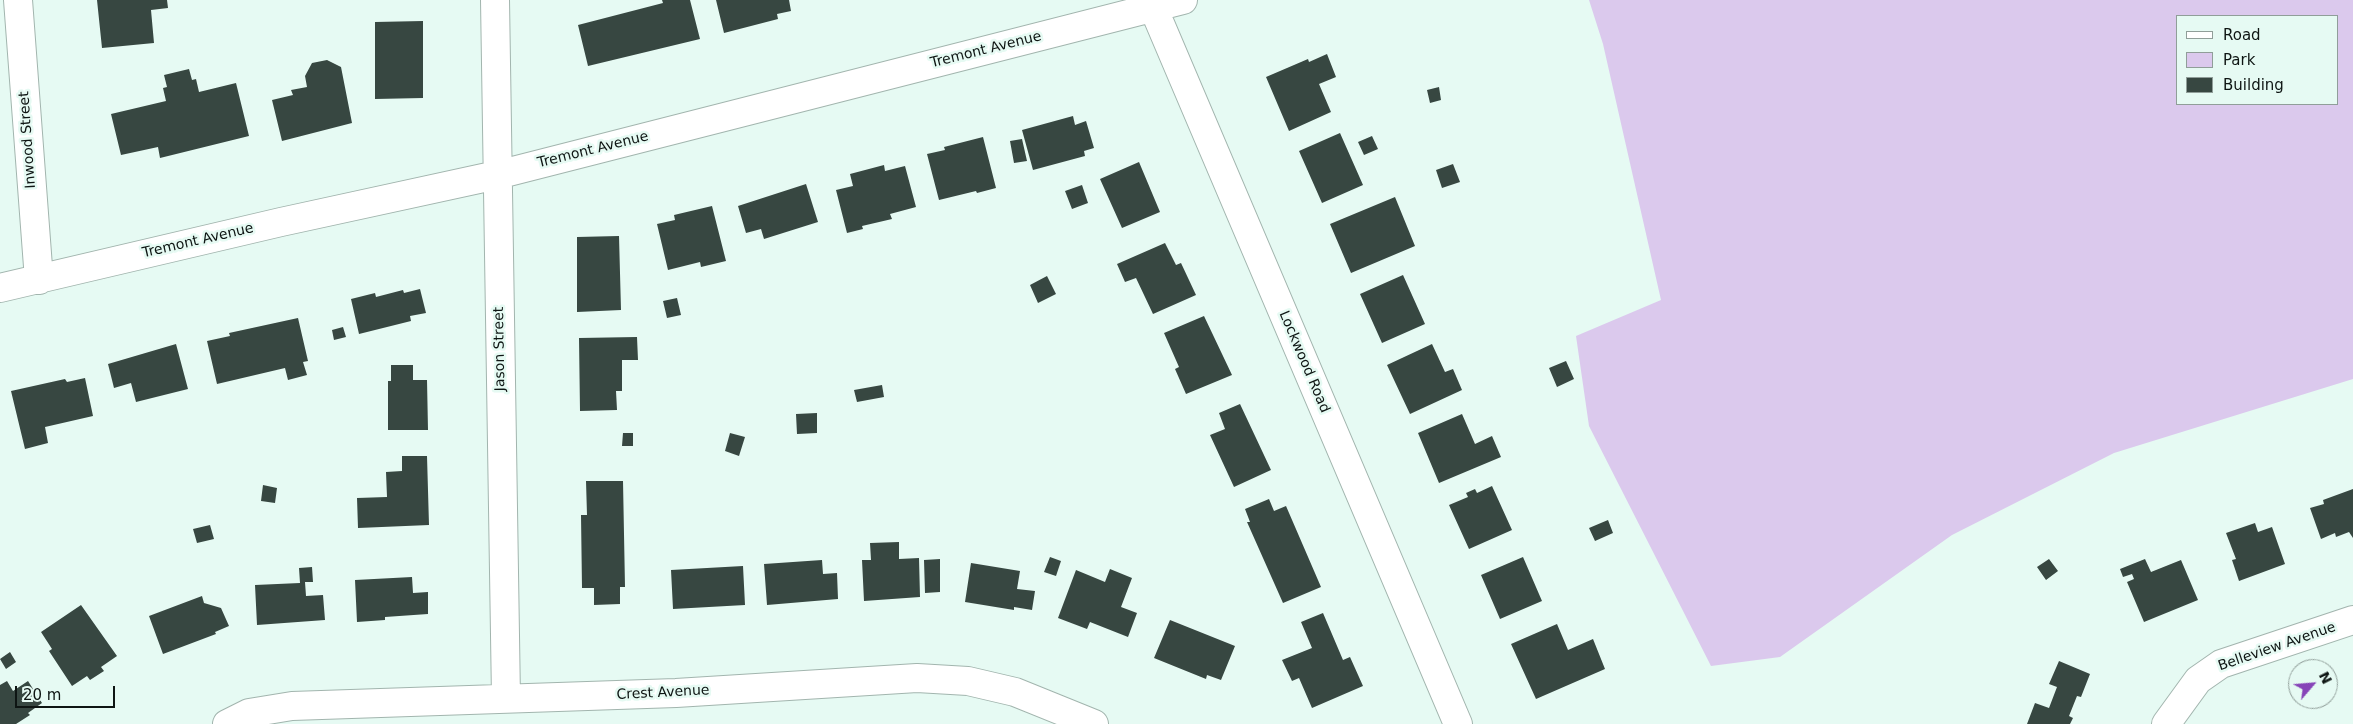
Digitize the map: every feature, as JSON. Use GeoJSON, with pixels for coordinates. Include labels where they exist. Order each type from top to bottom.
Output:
{"type":"FeatureCollection","features":[{"type":"Feature","properties":{"kind":"street","name":"Inwood Street"},"geometry":{"type":"LineString","coordinates":[[18,0],[39,280]]}},
{"type":"Feature","properties":{"kind":"street","name":"Jason Street"},"geometry":{"type":"LineString","coordinates":[[495,0],[506,698]]}},
{"type":"Feature","properties":{"kind":"street","name":"Tremont Avenue"},"geometry":{"type":"LineString","coordinates":[[0,288],[253,228],[497,175],[1152,4],[1183,0]]}},
{"type":"Feature","properties":{"kind":"street","name":"Lockwood Road"},"geometry":{"type":"LineString","coordinates":[[1152,4],[1458,724]]}},
{"type":"Feature","properties":{"kind":"street","name":"Belleview Avenue"},"geometry":{"type":"LineString","coordinates":[[2166,724],[2198,680],[2221,664],[2353,620]]}},
{"type":"Feature","properties":{"kind":"street","name":"Crest Avenue"},"geometry":{"type":"LineString","coordinates":[[227,724],[249,713],[292,706],[676,693],[917,678],[968,681],[1014,692],[1094,724]]}},
{"type":"Feature","properties":{"kind":"green space"},"geometry":{"type":"Polygon","coordinates":[[[1589,0],[2353,0],[2353,379],[2114,453],[1952,535],[1780,657],[1711,666],[1589,426],[1576,336],[1661,300],[1603,44],[1589,0]]]}},
{"type":"Feature","properties":{"kind":"building"},"geometry":{"type":"Polygon","coordinates":[[[97,0],[167,0],[168,8],[151,10],[154,43],[102,48],[97,0]]]}},
{"type":"Feature","properties":{"kind":"building"},"geometry":{"type":"Polygon","coordinates":[[[662,0],[690,0],[700,39],[588,66],[578,25],[663,3],[662,0]]]}},
{"type":"Feature","properties":{"kind":"building"},"geometry":{"type":"Polygon","coordinates":[[[716,0],[789,0],[791,11],[777,14],[778,19],[724,33],[716,0]]]}},
{"type":"Feature","properties":{"kind":"building"},"geometry":{"type":"Polygon","coordinates":[[[423,21],[423,98],[375,99],[375,22],[423,21]]]}},
{"type":"Feature","properties":{"kind":"building"},"geometry":{"type":"Polygon","coordinates":[[[1327,54],[1336,77],[1319,84],[1331,112],[1289,131],[1266,77],[1308,59],[1309,62],[1327,54]]]}},
{"type":"Feature","properties":{"kind":"building"},"geometry":{"type":"Polygon","coordinates":[[[327,60],[341,67],[352,123],[282,141],[272,100],[293,95],[291,90],[307,87],[305,76],[312,63],[327,60]]]}},
{"type":"Feature","properties":{"kind":"building"},"geometry":{"type":"Polygon","coordinates":[[[189,69],[192,80],[196,79],[199,92],[236,83],[249,136],[160,158],[158,147],[121,155],[111,114],[166,101],[163,88],[167,87],[164,75],[189,69]]]}},
{"type":"Feature","properties":{"kind":"building"},"geometry":{"type":"Polygon","coordinates":[[[1439,87],[1441,100],[1430,103],[1427,90],[1439,87]]]}},
{"type":"Feature","properties":{"kind":"building"},"geometry":{"type":"Polygon","coordinates":[[[1073,116],[1075,125],[1086,121],[1094,148],[1084,151],[1085,156],[1033,170],[1022,130],[1073,116]]]}},
{"type":"Feature","properties":{"kind":"building"},"geometry":{"type":"Polygon","coordinates":[[[1340,133],[1363,185],[1322,203],[1299,151],[1340,133]]]}},
{"type":"Feature","properties":{"kind":"building"},"geometry":{"type":"Polygon","coordinates":[[[1372,136],[1378,149],[1364,155],[1358,142],[1372,136]]]}},
{"type":"Feature","properties":{"kind":"building"},"geometry":{"type":"Polygon","coordinates":[[[983,137],[996,188],[939,200],[927,154],[945,150],[944,147],[983,137]]]}},
{"type":"Feature","properties":{"kind":"building"},"geometry":{"type":"Polygon","coordinates":[[[1022,139],[1027,161],[1014,163],[1010,141],[1022,139]]]}},
{"type":"Feature","properties":{"kind":"building"},"geometry":{"type":"Polygon","coordinates":[[[1139,162],[1160,212],[1122,228],[1100,179],[1139,162]]]}},
{"type":"Feature","properties":{"kind":"building"},"geometry":{"type":"Polygon","coordinates":[[[1453,164],[1460,182],[1442,188],[1436,170],[1453,164]]]}},
{"type":"Feature","properties":{"kind":"building"},"geometry":{"type":"Polygon","coordinates":[[[884,165],[885,171],[905,166],[916,207],[890,214],[892,219],[862,226],[863,229],[847,233],[836,190],[853,186],[850,174],[884,165]]]}},
{"type":"Feature","properties":{"kind":"building"},"geometry":{"type":"Polygon","coordinates":[[[806,184],[818,222],[764,239],[761,229],[746,233],[738,206],[806,184]]]}},
{"type":"Feature","properties":{"kind":"building"},"geometry":{"type":"Polygon","coordinates":[[[1082,185],[1088,203],[1072,209],[1065,191],[1082,185]]]}},
{"type":"Feature","properties":{"kind":"building"},"geometry":{"type":"Polygon","coordinates":[[[1395,197],[1415,246],[1351,273],[1330,224],[1395,197]]]}},
{"type":"Feature","properties":{"kind":"building"},"geometry":{"type":"Polygon","coordinates":[[[712,206],[726,261],[701,267],[700,262],[668,270],[657,224],[675,220],[674,215],[712,206]]]}},
{"type":"Feature","properties":{"kind":"building"},"geometry":{"type":"Polygon","coordinates":[[[619,236],[621,310],[577,312],[577,237],[619,236]]]}},
{"type":"Feature","properties":{"kind":"building"},"geometry":{"type":"Polygon","coordinates":[[[1165,243],[1176,265],[1181,263],[1196,295],[1153,314],[1136,278],[1125,282],[1117,264],[1165,243]]]}},
{"type":"Feature","properties":{"kind":"building"},"geometry":{"type":"Polygon","coordinates":[[[1403,275],[1425,324],[1382,343],[1360,294],[1403,275]]]}},
{"type":"Feature","properties":{"kind":"building"},"geometry":{"type":"Polygon","coordinates":[[[1047,276],[1056,294],[1038,303],[1030,285],[1047,276]]]}},
{"type":"Feature","properties":{"kind":"building"},"geometry":{"type":"Polygon","coordinates":[[[420,289],[426,313],[410,316],[411,321],[359,334],[351,299],[375,293],[376,297],[403,290],[404,293],[420,289]]]}},
{"type":"Feature","properties":{"kind":"building"},"geometry":{"type":"Polygon","coordinates":[[[677,298],[681,315],[667,318],[663,301],[677,298]]]}},
{"type":"Feature","properties":{"kind":"building"},"geometry":{"type":"Polygon","coordinates":[[[1204,316],[1232,375],[1186,394],[1175,369],[1179,367],[1164,333],[1204,316]]]}},
{"type":"Feature","properties":{"kind":"building"},"geometry":{"type":"Polygon","coordinates":[[[298,318],[308,361],[303,362],[307,375],[288,380],[285,368],[217,384],[207,341],[230,336],[229,333],[298,318]]]}},
{"type":"Feature","properties":{"kind":"building"},"geometry":{"type":"Polygon","coordinates":[[[343,327],[346,337],[334,340],[332,330],[343,327]]]}},
{"type":"Feature","properties":{"kind":"building"},"geometry":{"type":"Polygon","coordinates":[[[637,337],[638,360],[622,360],[622,391],[616,391],[617,410],[580,411],[579,338],[637,337]]]}},
{"type":"Feature","properties":{"kind":"building"},"geometry":{"type":"Polygon","coordinates":[[[176,344],[188,389],[136,402],[131,383],[114,388],[108,364],[176,344]]]}},
{"type":"Feature","properties":{"kind":"building"},"geometry":{"type":"Polygon","coordinates":[[[1432,344],[1445,372],[1453,369],[1462,390],[1410,414],[1387,365],[1432,344]]]}},
{"type":"Feature","properties":{"kind":"building"},"geometry":{"type":"Polygon","coordinates":[[[1566,361],[1574,379],[1557,387],[1549,368],[1566,361]]]}},
{"type":"Feature","properties":{"kind":"building"},"geometry":{"type":"Polygon","coordinates":[[[391,365],[413,365],[413,380],[427,380],[428,430],[388,430],[388,381],[391,381],[391,365]]]}},
{"type":"Feature","properties":{"kind":"building"},"geometry":{"type":"Polygon","coordinates":[[[85,378],[93,416],[45,427],[48,443],[25,449],[11,391],[65,379],[67,382],[85,378]]]}},
{"type":"Feature","properties":{"kind":"building"},"geometry":{"type":"Polygon","coordinates":[[[882,385],[884,397],[857,402],[854,390],[882,385]]]}},
{"type":"Feature","properties":{"kind":"building"},"geometry":{"type":"Polygon","coordinates":[[[1240,404],[1271,470],[1234,487],[1210,435],[1225,429],[1219,413],[1240,404]]]}},
{"type":"Feature","properties":{"kind":"building"},"geometry":{"type":"Polygon","coordinates":[[[817,413],[817,433],[797,434],[796,414],[817,413]]]}},
{"type":"Feature","properties":{"kind":"building"},"geometry":{"type":"Polygon","coordinates":[[[1462,414],[1475,444],[1492,436],[1501,457],[1439,483],[1418,433],[1462,414]]]}},
{"type":"Feature","properties":{"kind":"building"},"geometry":{"type":"Polygon","coordinates":[[[623,433],[633,433],[633,446],[622,446],[623,433]]]}},
{"type":"Feature","properties":{"kind":"building"},"geometry":{"type":"Polygon","coordinates":[[[730,433],[745,437],[739,456],[725,451],[730,433]]]}},
{"type":"Feature","properties":{"kind":"building"},"geometry":{"type":"Polygon","coordinates":[[[402,456],[427,456],[429,525],[358,528],[357,498],[387,497],[386,472],[402,471],[402,456]]]}},
{"type":"Feature","properties":{"kind":"building"},"geometry":{"type":"Polygon","coordinates":[[[586,481],[623,481],[625,587],[620,587],[620,604],[594,605],[594,588],[582,588],[581,515],[587,515],[586,481]]]}},
{"type":"Feature","properties":{"kind":"building"},"geometry":{"type":"Polygon","coordinates":[[[263,485],[277,488],[275,503],[261,501],[263,485]]]}},
{"type":"Feature","properties":{"kind":"building"},"geometry":{"type":"Polygon","coordinates":[[[1492,486],[1512,530],[1469,549],[1449,505],[1468,497],[1466,493],[1475,489],[1477,493],[1492,486]]]}},
{"type":"Feature","properties":{"kind":"building"},"geometry":{"type":"Polygon","coordinates":[[[2353,489],[2353,538],[2349,532],[2336,537],[2335,533],[2321,539],[2310,508],[2324,504],[2323,500],[2353,489]]]}},
{"type":"Feature","properties":{"kind":"building"},"geometry":{"type":"Polygon","coordinates":[[[1269,499],[1274,511],[1286,506],[1321,587],[1283,603],[1247,522],[1250,522],[1245,509],[1269,499]]]}},
{"type":"Feature","properties":{"kind":"building"},"geometry":{"type":"Polygon","coordinates":[[[1608,520],[1613,533],[1595,541],[1589,528],[1608,520]]]}},
{"type":"Feature","properties":{"kind":"building"},"geometry":{"type":"Polygon","coordinates":[[[2255,523],[2258,532],[2272,527],[2285,564],[2239,581],[2232,560],[2236,559],[2226,533],[2255,523]]]}},
{"type":"Feature","properties":{"kind":"building"},"geometry":{"type":"Polygon","coordinates":[[[210,525],[214,539],[197,543],[193,529],[210,525]]]}},
{"type":"Feature","properties":{"kind":"building"},"geometry":{"type":"Polygon","coordinates":[[[899,542],[899,559],[919,558],[920,597],[864,601],[862,560],[871,560],[870,543],[899,542]]]}},
{"type":"Feature","properties":{"kind":"building"},"geometry":{"type":"Polygon","coordinates":[[[1050,557],[1061,561],[1056,576],[1044,572],[1050,557]]]}},
{"type":"Feature","properties":{"kind":"building"},"geometry":{"type":"Polygon","coordinates":[[[1523,557],[1542,601],[1500,619],[1481,575],[1523,557]]]}},
{"type":"Feature","properties":{"kind":"building"},"geometry":{"type":"Polygon","coordinates":[[[940,559],[940,592],[925,593],[924,560],[940,559]]]}},
{"type":"Feature","properties":{"kind":"building"},"geometry":{"type":"Polygon","coordinates":[[[2049,559],[2058,571],[2046,580],[2037,567],[2049,559]]]}},
{"type":"Feature","properties":{"kind":"building"},"geometry":{"type":"Polygon","coordinates":[[[2145,559],[2151,572],[2181,560],[2198,600],[2144,622],[2127,582],[2134,579],[2132,574],[2123,577],[2120,569],[2145,559]]]}},
{"type":"Feature","properties":{"kind":"building"},"geometry":{"type":"Polygon","coordinates":[[[822,560],[823,574],[837,573],[838,599],[767,605],[764,564],[822,560]]]}},
{"type":"Feature","properties":{"kind":"building"},"geometry":{"type":"Polygon","coordinates":[[[971,563],[1020,571],[1017,589],[1035,591],[1032,610],[1014,607],[1014,610],[965,602],[971,563]]]}},
{"type":"Feature","properties":{"kind":"building"},"geometry":{"type":"Polygon","coordinates":[[[743,566],[745,605],[673,609],[671,570],[743,566]]]}},
{"type":"Feature","properties":{"kind":"building"},"geometry":{"type":"Polygon","coordinates":[[[312,567],[313,582],[305,582],[306,596],[323,595],[325,620],[257,625],[255,585],[300,583],[299,568],[312,567]]]}},
{"type":"Feature","properties":{"kind":"building"},"geometry":{"type":"Polygon","coordinates":[[[1110,569],[1132,578],[1121,607],[1137,613],[1128,637],[1090,622],[1087,629],[1058,618],[1076,570],[1105,582],[1110,569]]]}},
{"type":"Feature","properties":{"kind":"building"},"geometry":{"type":"Polygon","coordinates":[[[412,577],[413,593],[428,592],[428,614],[385,617],[385,620],[357,622],[355,580],[412,577]]]}},
{"type":"Feature","properties":{"kind":"building"},"geometry":{"type":"Polygon","coordinates":[[[202,596],[204,603],[221,608],[229,626],[215,632],[216,634],[163,654],[149,616],[202,596]]]}},
{"type":"Feature","properties":{"kind":"building"},"geometry":{"type":"Polygon","coordinates":[[[81,605],[117,656],[101,667],[104,671],[90,680],[87,676],[72,686],[49,651],[52,649],[41,632],[81,605]]]}},
{"type":"Feature","properties":{"kind":"building"},"geometry":{"type":"Polygon","coordinates":[[[1323,613],[1343,660],[1350,657],[1363,686],[1312,708],[1299,678],[1292,681],[1282,660],[1312,648],[1301,622],[1323,613]]]}},
{"type":"Feature","properties":{"kind":"building"},"geometry":{"type":"Polygon","coordinates":[[[1170,620],[1235,646],[1221,680],[1207,675],[1206,679],[1154,658],[1170,620]]]}},
{"type":"Feature","properties":{"kind":"building"},"geometry":{"type":"Polygon","coordinates":[[[1557,624],[1568,650],[1593,639],[1605,669],[1536,699],[1511,644],[1557,624]]]}},
{"type":"Feature","properties":{"kind":"building"},"geometry":{"type":"Polygon","coordinates":[[[10,652],[16,662],[6,669],[0,659],[10,652]]]}},
{"type":"Feature","properties":{"kind":"building"},"geometry":{"type":"Polygon","coordinates":[[[2059,661],[2090,674],[2081,697],[2077,696],[2069,716],[2073,718],[2070,724],[2027,724],[2035,703],[2049,708],[2057,687],[2049,684],[2059,661]]]}},
{"type":"Feature","properties":{"kind":"building"},"geometry":{"type":"Polygon","coordinates":[[[7,681],[13,691],[28,681],[42,703],[28,713],[30,715],[16,724],[0,724],[0,685],[7,681]]]}}]}
